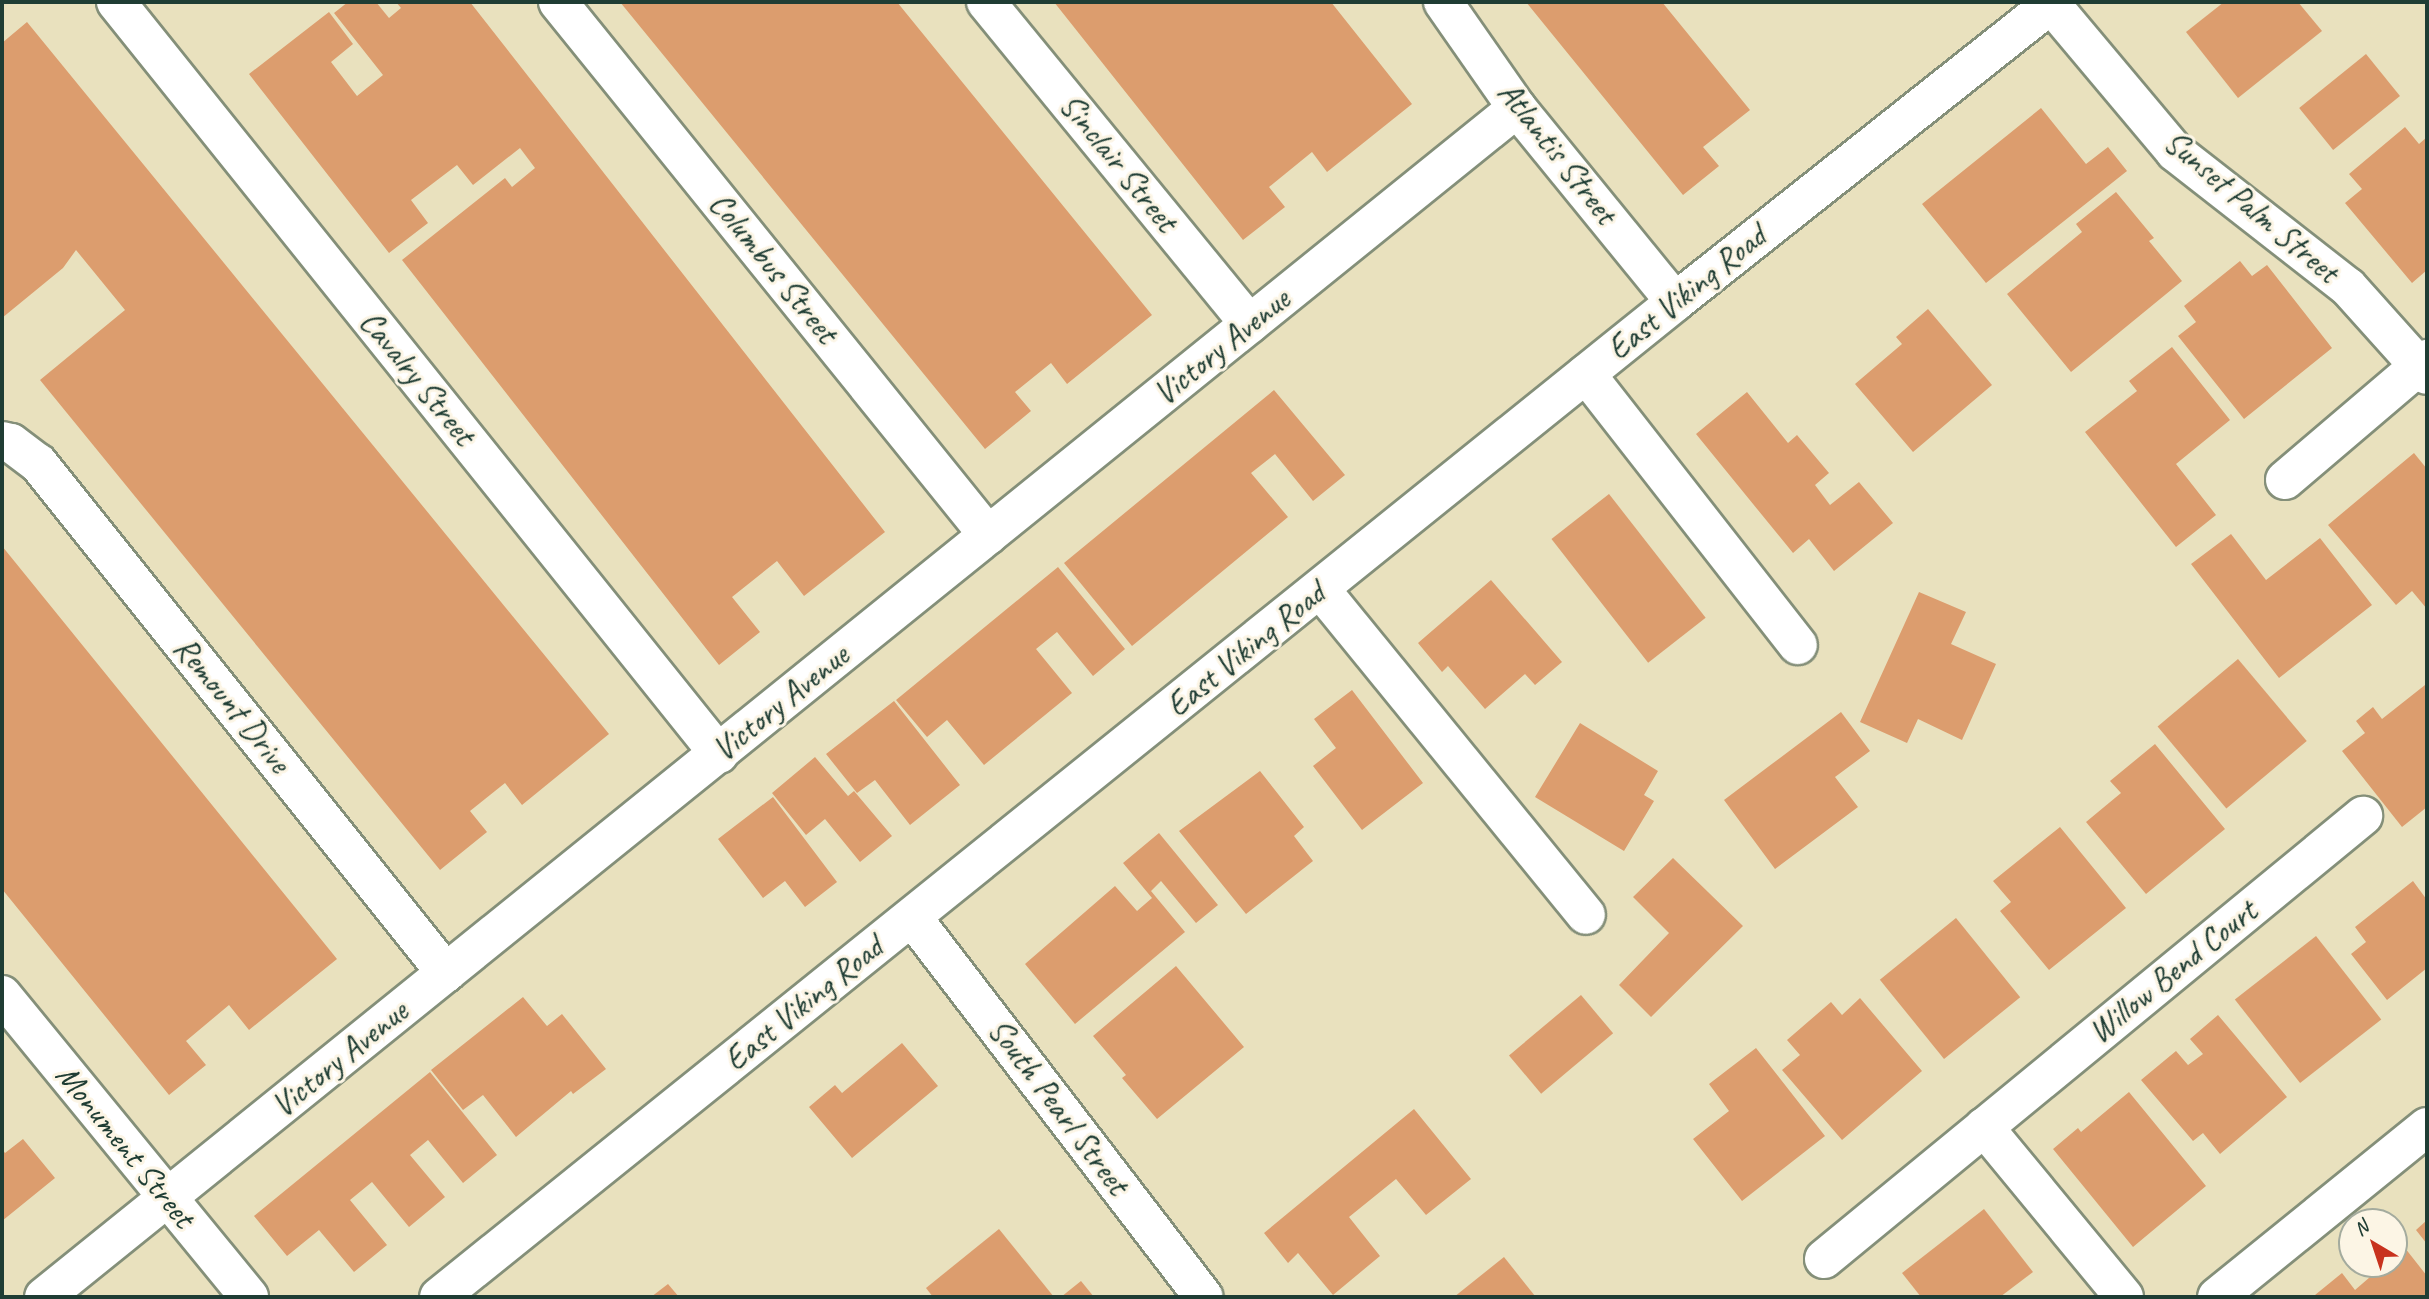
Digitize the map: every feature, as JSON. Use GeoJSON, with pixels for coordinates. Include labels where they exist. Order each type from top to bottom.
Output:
{"type":"FeatureCollection","features":[{"type":"Feature","properties":{"kind":"street","name":"Cavalry Street"},"geometry":{"type":"LineString","coordinates":[[116,2],[719,754]]}},
{"type":"Feature","properties":{"kind":"street","name":"Columbus Street"},"geometry":{"type":"LineString","coordinates":[[558,2],[988,535]]}},
{"type":"Feature","properties":{"kind":"street","name":"Sinclair Street"},"geometry":{"type":"LineString","coordinates":[[986,2],[1250,324]]}},
{"type":"Feature","properties":{"kind":"street","name":"Atlantis Street"},"geometry":{"type":"LineString","coordinates":[[1443,2],[1517,108],[1675,302]]}},
{"type":"Feature","properties":{"kind":"street","name":"East Viking Road"},"geometry":{"type":"LineString","coordinates":[[439,1297],[1321,590],[1675,302],[2052,3]]}},
{"type":"Feature","properties":{"kind":"street","name":"Sunset Palm Street"},"geometry":{"type":"LineString","coordinates":[[2052,3],[2175,152],[2348,287],[2425,366]]}},
{"type":"Feature","properties":{"kind":"street","name":"Victory Avenue"},"geometry":{"type":"LineString","coordinates":[[44,1297],[1517,108]]}},
{"type":"Feature","properties":{"kind":"street"},"geometry":{"type":"LineString","coordinates":[[2285,480],[2425,366]]}},
{"type":"Feature","properties":{"kind":"street"},"geometry":{"type":"LineString","coordinates":[[1586,374],[1798,645]]}},
{"type":"Feature","properties":{"kind":"street","name":"Remount Drive"},"geometry":{"type":"LineString","coordinates":[[6,442],[38,463],[446,973]]}},
{"type":"Feature","properties":{"kind":"street"},"geometry":{"type":"LineString","coordinates":[[1321,590],[1586,915]]}},
{"type":"Feature","properties":{"kind":"street","name":"Willow Bend Court"},"geometry":{"type":"LineString","coordinates":[[1824,1259],[2363,816]]}},
{"type":"Feature","properties":{"kind":"street","name":"South Pearl Street"},"geometry":{"type":"LineString","coordinates":[[912,917],[1204,1297]]}},
{"type":"Feature","properties":{"kind":"street","name":"Monument Street"},"geometry":{"type":"LineString","coordinates":[[2,995],[249,1297]]}},
{"type":"Feature","properties":{"kind":"street"},"geometry":{"type":"LineString","coordinates":[[1984,1127],[2124,1297]]}},
{"type":"Feature","properties":{"kind":"street"},"geometry":{"type":"LineString","coordinates":[[2217,1297],[2427,1127]]}},
{"type":"Feature","properties":{"kind":"building"},"geometry":{"type":"Polygon","coordinates":[[[348,2],[376,2],[389,18],[401,8],[396,2],[470,2],[885,532],[804,596],[777,561],[732,597],[760,632],[719,665],[402,260],[505,178],[512,187],[535,168],[520,148],[473,185],[457,165],[411,200],[428,223],[389,253],[249,74],[329,12],[353,44],[331,62],[357,96],[383,75],[334,13],[348,2]]]}},
{"type":"Feature","properties":{"kind":"building"},"geometry":{"type":"Polygon","coordinates":[[[620,2],[897,2],[1152,315],[1067,384],[1051,363],[1015,392],[1031,411],[985,449],[620,2]]]}},
{"type":"Feature","properties":{"kind":"building"},"geometry":{"type":"Polygon","coordinates":[[[1054,2],[1331,2],[1412,104],[1327,172],[1312,152],[1269,187],[1285,207],[1243,240],[1054,2]]]}},
{"type":"Feature","properties":{"kind":"building"},"geometry":{"type":"Polygon","coordinates":[[[1526,2],[1662,2],[1750,110],[1703,147],[1719,166],[1683,195],[1526,2]]]}},
{"type":"Feature","properties":{"kind":"building"},"geometry":{"type":"Polygon","coordinates":[[[2224,2],[2298,2],[2322,31],[2238,98],[2186,32],[2224,2]]]}},
{"type":"Feature","properties":{"kind":"building"},"geometry":{"type":"Polygon","coordinates":[[[27,22],[609,734],[522,805],[505,783],[470,811],[487,832],[440,870],[40,380],[125,310],[76,250],[63,268],[2,318],[2,43],[27,22]]]}},
{"type":"Feature","properties":{"kind":"building"},"geometry":{"type":"Polygon","coordinates":[[[2366,54],[2400,96],[2333,150],[2299,108],[2366,54]]]}},
{"type":"Feature","properties":{"kind":"building"},"geometry":{"type":"Polygon","coordinates":[[[2041,108],[2086,164],[2108,147],[2127,171],[1986,283],[1922,204],[2041,108]]]}},
{"type":"Feature","properties":{"kind":"building"},"geometry":{"type":"Polygon","coordinates":[[[2405,127],[2419,144],[2427,137],[2427,270],[2412,283],[2345,203],[2362,189],[2349,174],[2405,127]]]}},
{"type":"Feature","properties":{"kind":"building"},"geometry":{"type":"Polygon","coordinates":[[[2116,192],[2154,238],[2149,241],[2182,281],[2071,372],[2007,294],[2082,232],[2076,224],[2116,192]]]}},
{"type":"Feature","properties":{"kind":"building"},"geometry":{"type":"Polygon","coordinates":[[[2240,261],[2252,276],[2267,265],[2332,348],[2244,419],[2178,336],[2196,322],[2184,306],[2240,261]]]}},
{"type":"Feature","properties":{"kind":"building"},"geometry":{"type":"Polygon","coordinates":[[[1928,309],[1992,385],[1913,452],[1855,384],[1902,344],[1896,337],[1928,309]]]}},
{"type":"Feature","properties":{"kind":"building"},"geometry":{"type":"Polygon","coordinates":[[[2172,347],[2230,420],[2176,464],[2216,515],[2176,547],[2085,432],[2137,391],[2129,381],[2172,347]]]}},
{"type":"Feature","properties":{"kind":"building"},"geometry":{"type":"Polygon","coordinates":[[[1274,390],[1345,475],[1313,501],[1275,454],[1251,473],[1288,517],[1132,646],[1064,563],[1274,390]]]}},
{"type":"Feature","properties":{"kind":"building"},"geometry":{"type":"Polygon","coordinates":[[[1747,392],[1788,443],[1797,435],[1829,473],[1815,485],[1830,505],[1859,482],[1893,523],[1834,571],[1809,539],[1793,553],[1696,434],[1747,392]]]}},
{"type":"Feature","properties":{"kind":"building"},"geometry":{"type":"Polygon","coordinates":[[[2414,453],[2427,469],[2427,609],[2412,591],[2396,605],[2328,525],[2414,453]]]}},
{"type":"Feature","properties":{"kind":"building"},"geometry":{"type":"Polygon","coordinates":[[[1609,494],[1706,618],[1648,663],[1551,539],[1609,494]]]}},
{"type":"Feature","properties":{"kind":"building"},"geometry":{"type":"Polygon","coordinates":[[[2231,534],[2266,580],[2320,538],[2372,605],[2279,678],[2191,564],[2231,534]]]}},
{"type":"Feature","properties":{"kind":"building"},"geometry":{"type":"Polygon","coordinates":[[[2,546],[337,959],[249,1030],[229,1005],[186,1041],[206,1065],[169,1095],[2,889],[2,546]]]}},
{"type":"Feature","properties":{"kind":"building"},"geometry":{"type":"Polygon","coordinates":[[[1058,567],[1125,649],[1093,676],[1057,632],[1036,649],[1072,693],[984,765],[947,720],[927,737],[896,700],[1058,567]]]}},
{"type":"Feature","properties":{"kind":"building"},"geometry":{"type":"Polygon","coordinates":[[[1491,580],[1562,662],[1535,685],[1525,674],[1485,709],[1448,666],[1442,672],[1418,643],[1491,580]]]}},
{"type":"Feature","properties":{"kind":"building"},"geometry":{"type":"Polygon","coordinates":[[[1919,592],[1966,612],[1951,644],[1996,664],[1962,740],[1918,719],[1907,743],[1860,722],[1919,592]]]}},
{"type":"Feature","properties":{"kind":"building"},"geometry":{"type":"Polygon","coordinates":[[[2238,659],[2307,741],[2226,808],[2158,726],[2238,659]]]}},
{"type":"Feature","properties":{"kind":"building"},"geometry":{"type":"Polygon","coordinates":[[[2425,685],[2427,807],[2402,827],[2342,751],[2365,733],[2356,721],[2373,707],[2382,719],[2425,685]]]}},
{"type":"Feature","properties":{"kind":"building"},"geometry":{"type":"Polygon","coordinates":[[[1352,690],[1423,783],[1362,830],[1313,766],[1336,748],[1314,719],[1352,690]]]}},
{"type":"Feature","properties":{"kind":"building"},"geometry":{"type":"Polygon","coordinates":[[[894,701],[960,785],[910,825],[875,780],[857,793],[826,754],[894,701]]]}},
{"type":"Feature","properties":{"kind":"building"},"geometry":{"type":"Polygon","coordinates":[[[1841,712],[1870,751],[1835,777],[1858,807],[1775,869],[1724,800],[1841,712]]]}},
{"type":"Feature","properties":{"kind":"building"},"geometry":{"type":"Polygon","coordinates":[[[1580,723],[1658,771],[1644,795],[1654,801],[1624,851],[1535,797],[1580,723]]]}},
{"type":"Feature","properties":{"kind":"building"},"geometry":{"type":"Polygon","coordinates":[[[2155,744],[2225,829],[2146,894],[2086,822],[2121,793],[2110,781],[2155,744]]]}},
{"type":"Feature","properties":{"kind":"building"},"geometry":{"type":"Polygon","coordinates":[[[815,757],[848,796],[854,791],[892,836],[860,862],[825,819],[806,835],[772,793],[815,757]]]}},
{"type":"Feature","properties":{"kind":"building"},"geometry":{"type":"Polygon","coordinates":[[[1260,771],[1304,827],[1294,836],[1313,861],[1246,914],[1179,831],[1260,771]]]}},
{"type":"Feature","properties":{"kind":"building"},"geometry":{"type":"Polygon","coordinates":[[[773,797],[837,882],[805,907],[785,881],[763,898],[718,839],[773,797]]]}},
{"type":"Feature","properties":{"kind":"building"},"geometry":{"type":"Polygon","coordinates":[[[2060,827],[2126,908],[2049,970],[2000,911],[2011,902],[1993,881],[2060,827]]]}},
{"type":"Feature","properties":{"kind":"building"},"geometry":{"type":"Polygon","coordinates":[[[1159,833],[1218,905],[1196,923],[1161,881],[1151,891],[1185,932],[1075,1024],[1025,964],[1115,886],[1137,911],[1152,898],[1123,863],[1159,833]]]}},
{"type":"Feature","properties":{"kind":"building"},"geometry":{"type":"Polygon","coordinates":[[[1673,858],[1743,926],[1651,1017],[1619,985],[1669,933],[1633,897],[1673,858]]]}},
{"type":"Feature","properties":{"kind":"building"},"geometry":{"type":"Polygon","coordinates":[[[2413,881],[2427,900],[2427,968],[2387,1000],[2351,954],[2366,942],[2355,927],[2413,881]]]}},
{"type":"Feature","properties":{"kind":"building"},"geometry":{"type":"Polygon","coordinates":[[[1956,918],[2020,997],[1944,1059],[1880,980],[1956,918]]]}},
{"type":"Feature","properties":{"kind":"building"},"geometry":{"type":"Polygon","coordinates":[[[2316,936],[2381,1020],[2300,1083],[2235,999],[2316,936]]]}},
{"type":"Feature","properties":{"kind":"building"},"geometry":{"type":"Polygon","coordinates":[[[1176,966],[1244,1047],[1157,1119],[1122,1078],[1126,1075],[1093,1036],[1176,966]]]}},
{"type":"Feature","properties":{"kind":"building"},"geometry":{"type":"Polygon","coordinates":[[[1581,995],[1613,1033],[1541,1094],[1509,1055],[1581,995]]]}},
{"type":"Feature","properties":{"kind":"building"},"geometry":{"type":"Polygon","coordinates":[[[523,997],[547,1026],[562,1014],[606,1069],[573,1094],[571,1091],[516,1137],[483,1095],[463,1110],[431,1070],[523,997]]]}},
{"type":"Feature","properties":{"kind":"building"},"geometry":{"type":"Polygon","coordinates":[[[1860,998],[1922,1071],[1842,1140],[1782,1070],[1800,1055],[1787,1040],[1831,1002],[1842,1015],[1860,998]]]}},
{"type":"Feature","properties":{"kind":"building"},"geometry":{"type":"Polygon","coordinates":[[[2218,1015],[2287,1097],[2220,1154],[2203,1133],[2193,1141],[2141,1080],[2176,1051],[2188,1065],[2203,1054],[2190,1039],[2218,1015]]]}},
{"type":"Feature","properties":{"kind":"building"},"geometry":{"type":"Polygon","coordinates":[[[902,1043],[938,1086],[852,1158],[809,1107],[835,1085],[842,1093],[902,1043]]]}},
{"type":"Feature","properties":{"kind":"building"},"geometry":{"type":"Polygon","coordinates":[[[1756,1048],[1825,1136],[1742,1201],[1693,1139],[1729,1111],[1709,1084],[1756,1048]]]}},
{"type":"Feature","properties":{"kind":"building"},"geometry":{"type":"Polygon","coordinates":[[[430,1072],[497,1155],[463,1183],[428,1140],[410,1155],[445,1197],[409,1227],[372,1182],[350,1200],[387,1245],[354,1272],[319,1230],[287,1256],[254,1216],[430,1072]]]}},
{"type":"Feature","properties":{"kind":"building"},"geometry":{"type":"Polygon","coordinates":[[[2129,1092],[2206,1186],[2133,1247],[2053,1149],[2078,1128],[2081,1132],[2129,1092]]]}},
{"type":"Feature","properties":{"kind":"building"},"geometry":{"type":"Polygon","coordinates":[[[1414,1109],[1471,1179],[1426,1215],[1396,1179],[1349,1217],[1380,1256],[1333,1295],[1298,1253],[1288,1263],[1264,1233],[1414,1109]]]}},
{"type":"Feature","properties":{"kind":"building"},"geometry":{"type":"Polygon","coordinates":[[[23,1139],[55,1178],[2,1221],[2,1149],[5,1153],[23,1139]]]}},
{"type":"Feature","properties":{"kind":"building"},"geometry":{"type":"Polygon","coordinates":[[[1984,1209],[2033,1272],[2000,1297],[1921,1297],[1902,1273],[1984,1209]]]}},
{"type":"Feature","properties":{"kind":"building"},"geometry":{"type":"Polygon","coordinates":[[[2427,1220],[2427,1244],[2416,1230],[2427,1220]]]}},
{"type":"Feature","properties":{"kind":"building"},"geometry":{"type":"Polygon","coordinates":[[[999,1229],[1054,1297],[933,1297],[926,1288],[999,1229]]]}},
{"type":"Feature","properties":{"kind":"building"},"geometry":{"type":"Polygon","coordinates":[[[2408,1252],[2427,1276],[2427,1297],[2315,1295],[2338,1276],[2346,1278],[2355,1290],[2369,1278],[2408,1278],[2408,1252]]]}},
{"type":"Feature","properties":{"kind":"building"},"geometry":{"type":"Polygon","coordinates":[[[1504,1257],[1535,1296],[1454,1297],[1504,1257]]]}},
{"type":"Feature","properties":{"kind":"building"},"geometry":{"type":"Polygon","coordinates":[[[1081,1281],[1094,1297],[1061,1297],[1081,1281]]]}},
{"type":"Feature","properties":{"kind":"building"},"geometry":{"type":"Polygon","coordinates":[[[668,1284],[679,1297],[651,1297],[668,1284]]]}}]}
